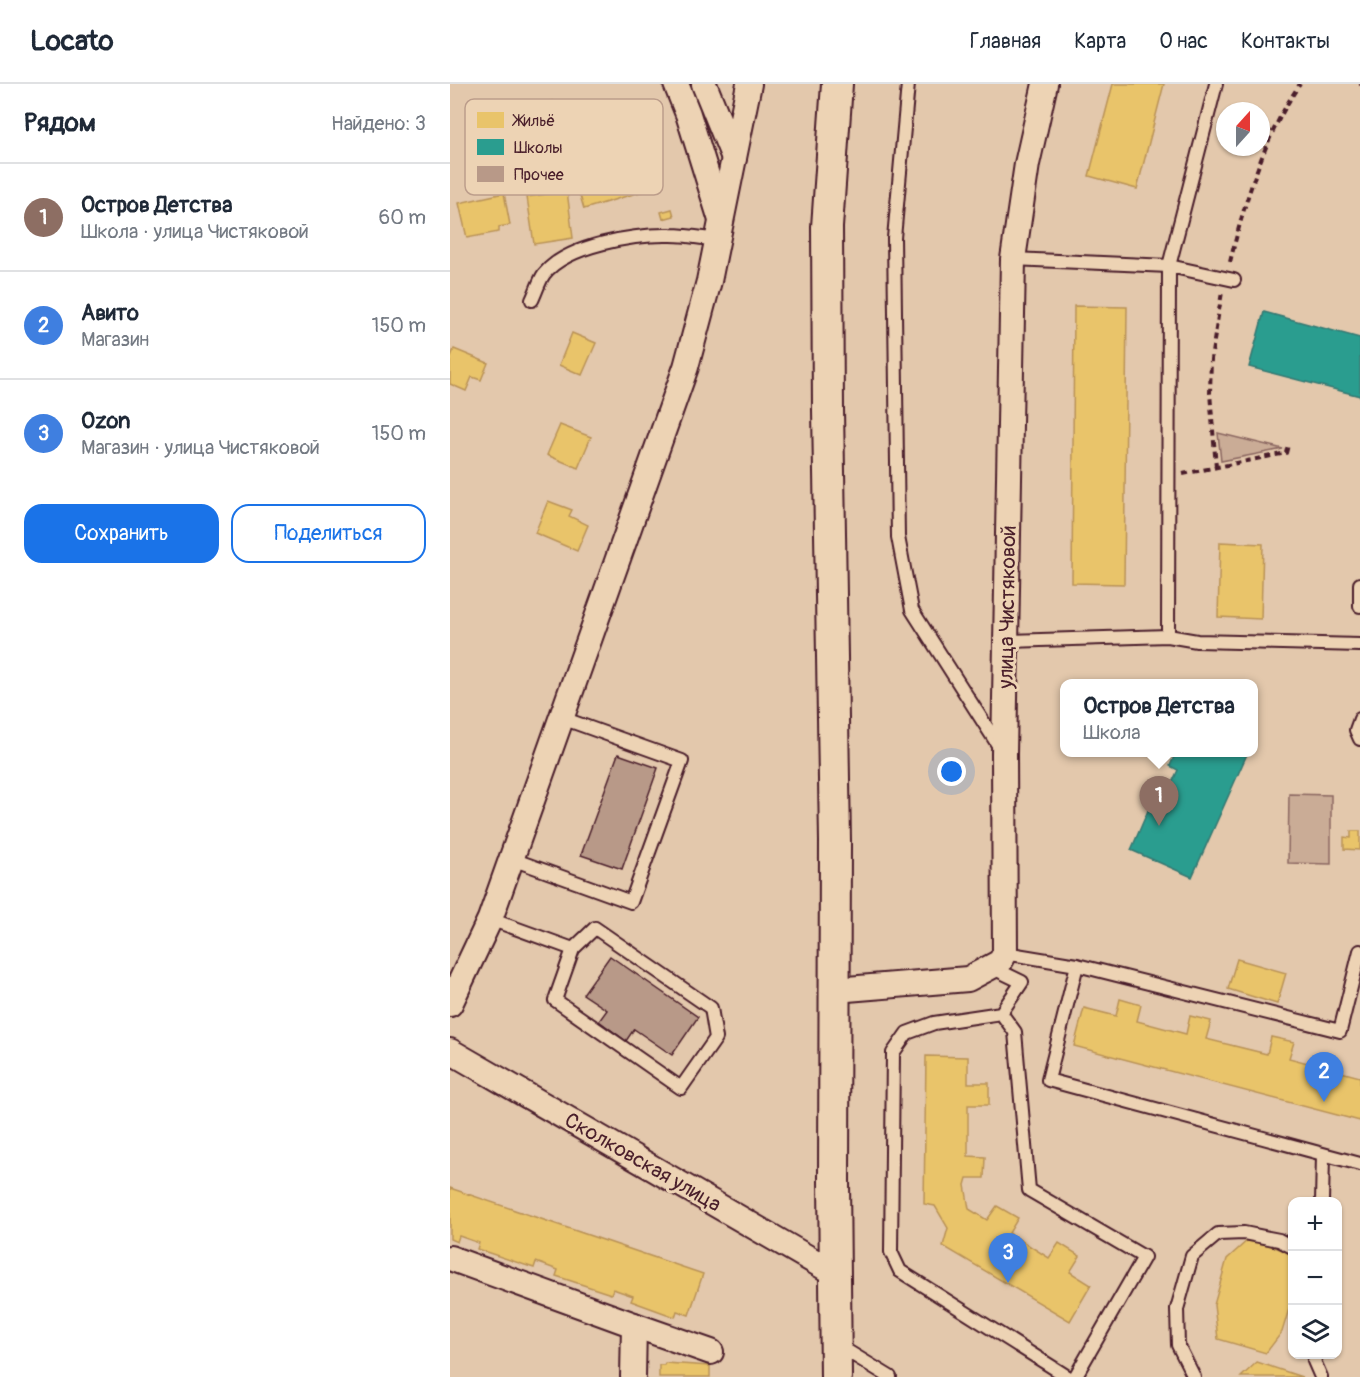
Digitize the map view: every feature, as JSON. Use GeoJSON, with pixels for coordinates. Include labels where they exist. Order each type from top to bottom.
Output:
{"type":"FeatureCollection","features":[{"type":"Feature","properties":{"kind":"street"},"geometry":{"type":"LineString","coordinates":[[676,84],[688,114],[719,230]]}},
{"type":"Feature","properties":{"kind":"street"},"geometry":{"type":"LineString","coordinates":[[704,84],[734,158]]}},
{"type":"Feature","properties":{"kind":"street"},"geometry":{"type":"LineString","coordinates":[[450,1004],[490,919],[686,367],[709,281],[749,84]]}},
{"type":"Feature","properties":{"kind":"street"},"geometry":{"type":"LineString","coordinates":[[836,1377],[835,990],[827,227],[837,84]]}},
{"type":"Feature","properties":{"kind":"street","name":"улица Чистяковой"},"geometry":{"type":"LineString","coordinates":[[998,960],[1007,640],[1013,259],[1027,164],[1045,84]]}},
{"type":"Feature","properties":{"kind":"street"},"geometry":{"type":"LineString","coordinates":[[835,990],[968,979],[998,960]]}},
{"type":"Feature","properties":{"kind":"street","name":"Сколковская улица"},"geometry":{"type":"LineString","coordinates":[[450,1051],[836,1274]]}},
{"type":"Feature","properties":{"kind":"street"},"geometry":{"type":"LineString","coordinates":[[450,1258],[711,1352]]}},
{"type":"Feature","properties":{"kind":"street"},"geometry":{"type":"LineString","coordinates":[[633,1377],[634,1325]]}},
{"type":"Feature","properties":{"kind":"lane"},"geometry":{"type":"LineString","coordinates":[[908,84],[894,238],[898,537],[912,610],[1004,754]]}},
{"type":"Feature","properties":{"kind":"lane"},"geometry":{"type":"LineString","coordinates":[[1168,636],[1169,266],[1216,84]]}},
{"type":"Feature","properties":{"kind":"lane"},"geometry":{"type":"LineString","coordinates":[[532,300],[544,274],[581,250],[611,241],[719,230]]}},
{"type":"Feature","properties":{"kind":"lane"},"geometry":{"type":"LineString","coordinates":[[1013,259],[1169,266],[1234,280]]}},
{"type":"Feature","properties":{"kind":"lane"},"geometry":{"type":"LineString","coordinates":[[1360,584],[1360,606]]}},
{"type":"Feature","properties":{"kind":"lane"},"geometry":{"type":"LineString","coordinates":[[1007,640],[1168,636],[1197,641],[1360,645]]}},
{"type":"Feature","properties":{"kind":"lane"},"geometry":{"type":"LineString","coordinates":[[512,859],[632,902],[682,761],[562,718]]}},
{"type":"Feature","properties":{"kind":"lane"},"geometry":{"type":"LineString","coordinates":[[1360,719],[1356,730],[1360,739]]}},
{"type":"Feature","properties":{"kind":"lane"},"geometry":{"type":"LineString","coordinates":[[490,919],[573,949]]}},
{"type":"Feature","properties":{"kind":"lane"},"geometry":{"type":"LineString","coordinates":[[595,928],[711,1008],[716,1038],[681,1088],[555,1000],[573,949],[595,928]]}},
{"type":"Feature","properties":{"kind":"lane"},"geometry":{"type":"LineString","coordinates":[[998,960],[1077,965],[1340,1031],[1360,951]]}},
{"type":"Feature","properties":{"kind":"lane"},"geometry":{"type":"LineString","coordinates":[[998,960],[1022,982],[1000,1013],[934,1023],[907,1033],[893,1053],[891,1252],[900,1271],[1068,1377]]}},
{"type":"Feature","properties":{"kind":"lane"},"geometry":{"type":"LineString","coordinates":[[1077,965],[1048,1080],[1360,1164]]}},
{"type":"Feature","properties":{"kind":"lane"},"geometry":{"type":"LineString","coordinates":[[1000,1013],[1015,1032],[1029,1190],[1144,1257],[1075,1377]]}},
{"type":"Feature","properties":{"kind":"lane"},"geometry":{"type":"LineString","coordinates":[[1322,1197],[1323,1155]]}},
{"type":"Feature","properties":{"kind":"lane"},"geometry":{"type":"LineString","coordinates":[[1194,1377],[1178,1346],[1177,1309],[1192,1256],[1218,1234],[1244,1233],[1279,1240],[1288,1244]]}},
{"type":"Feature","properties":{"kind":"lane"},"geometry":{"type":"LineString","coordinates":[[835,1344],[890,1377]]}},
{"type":"Feature","properties":{"kind":"lane"},"geometry":{"type":"LineString","coordinates":[[1315,1359],[1321,1377]]}},
{"type":"Feature","properties":{"kind":"path"},"geometry":{"type":"LineString","coordinates":[[1168,477],[1286,453],[1288,445]]}},
{"type":"Feature","properties":{"kind":"shaded area"},"geometry":{"type":"Polygon","coordinates":[[[1218,433],[1283,449],[1221,461],[1218,433]]]}},
{"type":"Feature","properties":{"kind":"shaded area"},"geometry":{"type":"Polygon","coordinates":[[[1289,794],[1331,795],[1331,864],[1288,863],[1289,794]]]}},
{"type":"Feature","properties":{"kind":"building: Жильё"},"geometry":{"type":"Polygon","coordinates":[[[1113,84],[1164,84],[1137,189],[1089,176],[1113,84]]]}},
{"type":"Feature","properties":{"kind":"building: Жильё"},"geometry":{"type":"Polygon","coordinates":[[[504,195],[510,225],[499,227],[499,232],[467,238],[459,203],[504,195]]]}},
{"type":"Feature","properties":{"kind":"building: Жильё"},"geometry":{"type":"Polygon","coordinates":[[[568,195],[573,238],[534,244],[527,197],[568,195]]]}},
{"type":"Feature","properties":{"kind":"building: Жильё"},"geometry":{"type":"Polygon","coordinates":[[[580,195],[630,195],[584,209],[580,195]]]}},
{"type":"Feature","properties":{"kind":"building: Жильё"},"geometry":{"type":"Polygon","coordinates":[[[672,209],[674,216],[663,219],[661,212],[672,209]]]}},
{"type":"Feature","properties":{"kind":"building: Жильё"},"geometry":{"type":"Polygon","coordinates":[[[1074,306],[1127,307],[1124,584],[1072,583],[1074,306]]]}},
{"type":"Feature","properties":{"kind":"building: Жильё"},"geometry":{"type":"Polygon","coordinates":[[[572,333],[596,343],[582,375],[559,365],[572,333]]]}},
{"type":"Feature","properties":{"kind":"building: Жильё"},"geometry":{"type":"Polygon","coordinates":[[[454,349],[488,363],[481,380],[472,377],[466,391],[450,384],[450,359],[454,349]]]}},
{"type":"Feature","properties":{"kind":"building: Жильё"},"geometry":{"type":"Polygon","coordinates":[[[560,425],[591,437],[578,468],[547,455],[560,425]]]}},
{"type":"Feature","properties":{"kind":"building: Жильё"},"geometry":{"type":"Polygon","coordinates":[[[548,501],[572,510],[569,516],[588,525],[577,551],[535,533],[548,501]]]}},
{"type":"Feature","properties":{"kind":"building: Жильё"},"geometry":{"type":"Polygon","coordinates":[[[1220,542],[1263,544],[1261,619],[1218,617],[1220,542]]]}},
{"type":"Feature","properties":{"kind":"building: Жильё"},"geometry":{"type":"Polygon","coordinates":[[[1351,831],[1360,831],[1360,850],[1344,849],[1344,837],[1351,838],[1351,831]]]}},
{"type":"Feature","properties":{"kind":"building: Жильё"},"geometry":{"type":"Polygon","coordinates":[[[1237,959],[1286,973],[1277,1004],[1228,989],[1237,959]]]}},
{"type":"Feature","properties":{"kind":"building: Жильё"},"geometry":{"type":"Polygon","coordinates":[[[1120,999],[1141,1005],[1137,1021],[1186,1034],[1190,1016],[1211,1021],[1206,1039],[1267,1054],[1271,1037],[1294,1042],[1289,1058],[1360,1077],[1360,1121],[1074,1046],[1084,1008],[1116,1016],[1120,999]]]}},
{"type":"Feature","properties":{"kind":"building: Жильё"},"geometry":{"type":"Polygon","coordinates":[[[926,1056],[968,1057],[968,1083],[989,1083],[989,1105],[968,1105],[968,1156],[985,1157],[984,1178],[967,1178],[965,1185],[969,1209],[987,1220],[997,1206],[1018,1218],[1009,1233],[1049,1258],[1059,1243],[1080,1256],[1070,1272],[1091,1285],[1070,1321],[943,1246],[948,1228],[935,1206],[924,1204],[926,1056]]]}},
{"type":"Feature","properties":{"kind":"building: Жильё"},"geometry":{"type":"Polygon","coordinates":[[[450,1188],[703,1274],[689,1315],[677,1311],[675,1317],[631,1301],[633,1296],[613,1289],[611,1294],[556,1276],[558,1270],[536,1262],[534,1268],[477,1249],[479,1243],[459,1236],[457,1242],[450,1239],[450,1188]]]}},
{"type":"Feature","properties":{"kind":"building: Жильё"},"geometry":{"type":"Polygon","coordinates":[[[1249,1239],[1288,1252],[1288,1312],[1282,1332],[1266,1353],[1218,1339],[1214,1305],[1227,1259],[1249,1239]]]}},
{"type":"Feature","properties":{"kind":"building: Жильё"},"geometry":{"type":"Polygon","coordinates":[[[1257,1362],[1302,1377],[1241,1377],[1257,1362]]]}},
{"type":"Feature","properties":{"kind":"building: Жильё"},"geometry":{"type":"Polygon","coordinates":[[[665,1363],[710,1366],[710,1377],[659,1377],[659,1365],[665,1363]]]}},
{"type":"Feature","properties":{"kind":"building: Школы"},"geometry":{"type":"Polygon","coordinates":[[[1264,312],[1360,338],[1360,396],[1249,367],[1264,312]]]}},
{"type":"Feature","properties":{"kind":"building: Школы"},"geometry":{"type":"Polygon","coordinates":[[[1174,757],[1246,757],[1192,877],[1131,850],[1159,785],[1169,789],[1178,770],[1170,766],[1174,757]]]}},
{"type":"Feature","properties":{"kind":"building: Прочее"},"geometry":{"type":"Polygon","coordinates":[[[618,754],[658,768],[622,869],[581,855],[618,754]]]}},
{"type":"Feature","properties":{"kind":"building: Прочее"},"geometry":{"type":"Polygon","coordinates":[[[610,956],[698,1017],[672,1055],[634,1029],[626,1041],[599,1021],[607,1010],[583,994],[610,956]]]}},
{"type":"Feature","properties":{"kind":"place","name":"Остров Детства"},"geometry":{"type":"Point","coordinates":[1159,826]}},
{"type":"Feature","properties":{"kind":"place","name":"Авито"},"geometry":{"type":"Point","coordinates":[1324,1102]}},
{"type":"Feature","properties":{"kind":"place","name":"Ozon"},"geometry":{"type":"Point","coordinates":[1008,1283]}}]}
